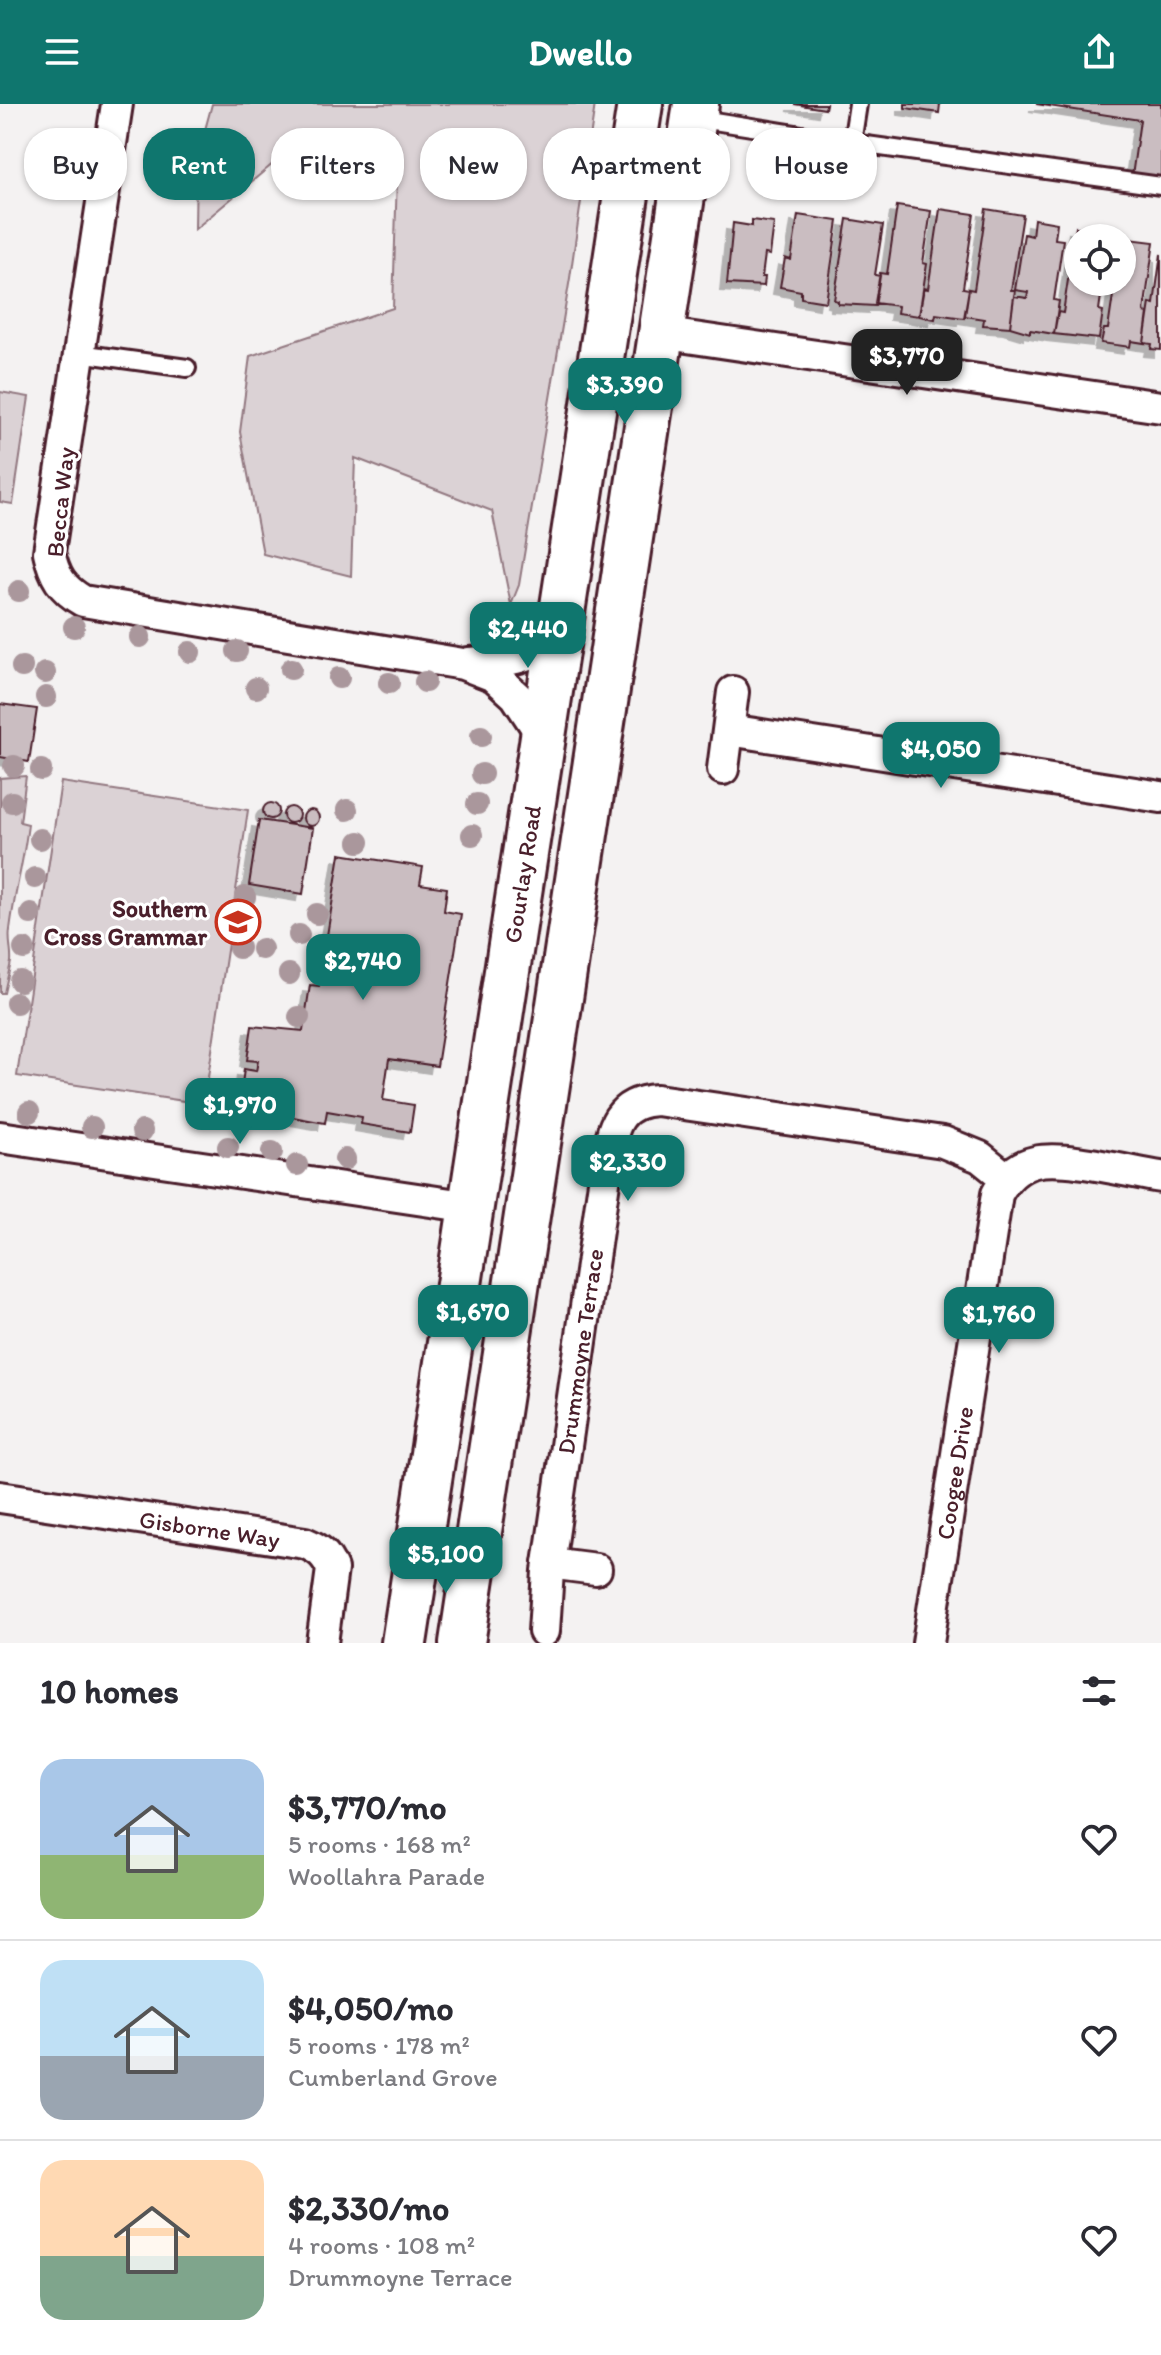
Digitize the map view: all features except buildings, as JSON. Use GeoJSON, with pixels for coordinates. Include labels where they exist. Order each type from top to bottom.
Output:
{"type":"FeatureCollection","features":[{"type":"Feature","properties":{"kind":"main road","name":"Gourlay Road"},"geometry":{"type":"LineString","coordinates":[[404,1643],[641,105]]}},
{"type":"Feature","properties":{"kind":"main road"},"geometry":{"type":"LineString","coordinates":[[462,1643],[695,111]]}},
{"type":"Feature","properties":{"kind":"main road"},"geometry":{"type":"LineString","coordinates":[[471,1207],[529,1216]]}},
{"type":"Feature","properties":{"kind":"street","name":"Becca Way"},"geometry":{"type":"LineString","coordinates":[[117,104],[49,552],[53,571],[69,593],[83,601],[463,664],[494,676],[516,696],[543,737]]}},
{"type":"Feature","properties":{"kind":"street"},"geometry":{"type":"LineString","coordinates":[[660,333],[1161,407]]}},
{"type":"Feature","properties":{"kind":"street","name":"Becca Way"},"geometry":{"type":"LineString","coordinates":[[463,664],[519,659],[537,652],[558,637]]}},
{"type":"Feature","properties":{"kind":"street"},"geometry":{"type":"LineString","coordinates":[[723,769],[733,692]]}},
{"type":"Feature","properties":{"kind":"street"},"geometry":{"type":"LineString","coordinates":[[729,730],[1161,797]]}},
{"type":"Feature","properties":{"kind":"street","name":"Drummoyne Terrace"},"geometry":{"type":"LineString","coordinates":[[544,1631],[549,1563],[608,1152],[620,1114],[643,1100],[669,1101],[943,1142],[980,1157],[1006,1178]]}},
{"type":"Feature","properties":{"kind":"street"},"geometry":{"type":"LineString","coordinates":[[0,1137],[471,1207]]}},
{"type":"Feature","properties":{"kind":"street"},"geometry":{"type":"LineString","coordinates":[[1006,1178],[1034,1162],[1059,1161],[1161,1177]]}},
{"type":"Feature","properties":{"kind":"street","name":"Coogee Drive"},"geometry":{"type":"LineString","coordinates":[[928,1643],[992,1223],[997,1194],[1006,1178]]}},
{"type":"Feature","properties":{"kind":"street","name":"Gisborne Way"},"geometry":{"type":"LineString","coordinates":[[0,1497],[305,1543],[320,1550],[332,1569],[322,1643]]}},
{"type":"Feature","properties":{"kind":"street"},"geometry":{"type":"LineString","coordinates":[[549,1563],[596,1569]]}},
{"type":"Feature","properties":{"kind":"lane"},"geometry":{"type":"LineString","coordinates":[[854,128],[858,104]]}},
{"type":"Feature","properties":{"kind":"lane"},"geometry":{"type":"LineString","coordinates":[[695,111],[778,128]]}},
{"type":"Feature","properties":{"kind":"lane"},"geometry":{"type":"LineString","coordinates":[[877,146],[1161,186]]}},
{"type":"Feature","properties":{"kind":"lane"},"geometry":{"type":"LineString","coordinates":[[79,353],[187,368]]}},
{"type":"Feature","properties":{"kind":"shaded area"},"geometry":{"type":"Polygon","coordinates":[[[212,104],[595,104],[592,128],[543,128],[543,200],[581,200],[519,585],[511,605],[492,511],[355,458],[351,576],[263,554],[240,432],[250,356],[393,308],[396,200],[404,200],[404,128],[271,128],[271,165],[255,179],[255,128],[205,128],[212,104]]]}},
{"type":"Feature","properties":{"kind":"shaded area"},"geometry":{"type":"Polygon","coordinates":[[[195,200],[230,200],[195,229],[195,200]]]}},
{"type":"Feature","properties":{"kind":"shaded area"},"geometry":{"type":"Polygon","coordinates":[[[0,392],[29,397],[13,504],[0,502],[0,392]]]}},
{"type":"Feature","properties":{"kind":"shaded area"},"geometry":{"type":"Polygon","coordinates":[[[26,776],[20,822],[28,824],[9,938],[11,962],[4,993],[0,993],[0,778],[26,776]]]}},
{"type":"Feature","properties":{"kind":"shaded area"},"geometry":{"type":"Polygon","coordinates":[[[61,782],[248,810],[204,1104],[17,1076],[61,782]]]}},
{"type":"Feature","properties":{"kind":"place","name":"Southern Cross Grammar"},"geometry":{"type":"Point","coordinates":[238,922]}}]}
